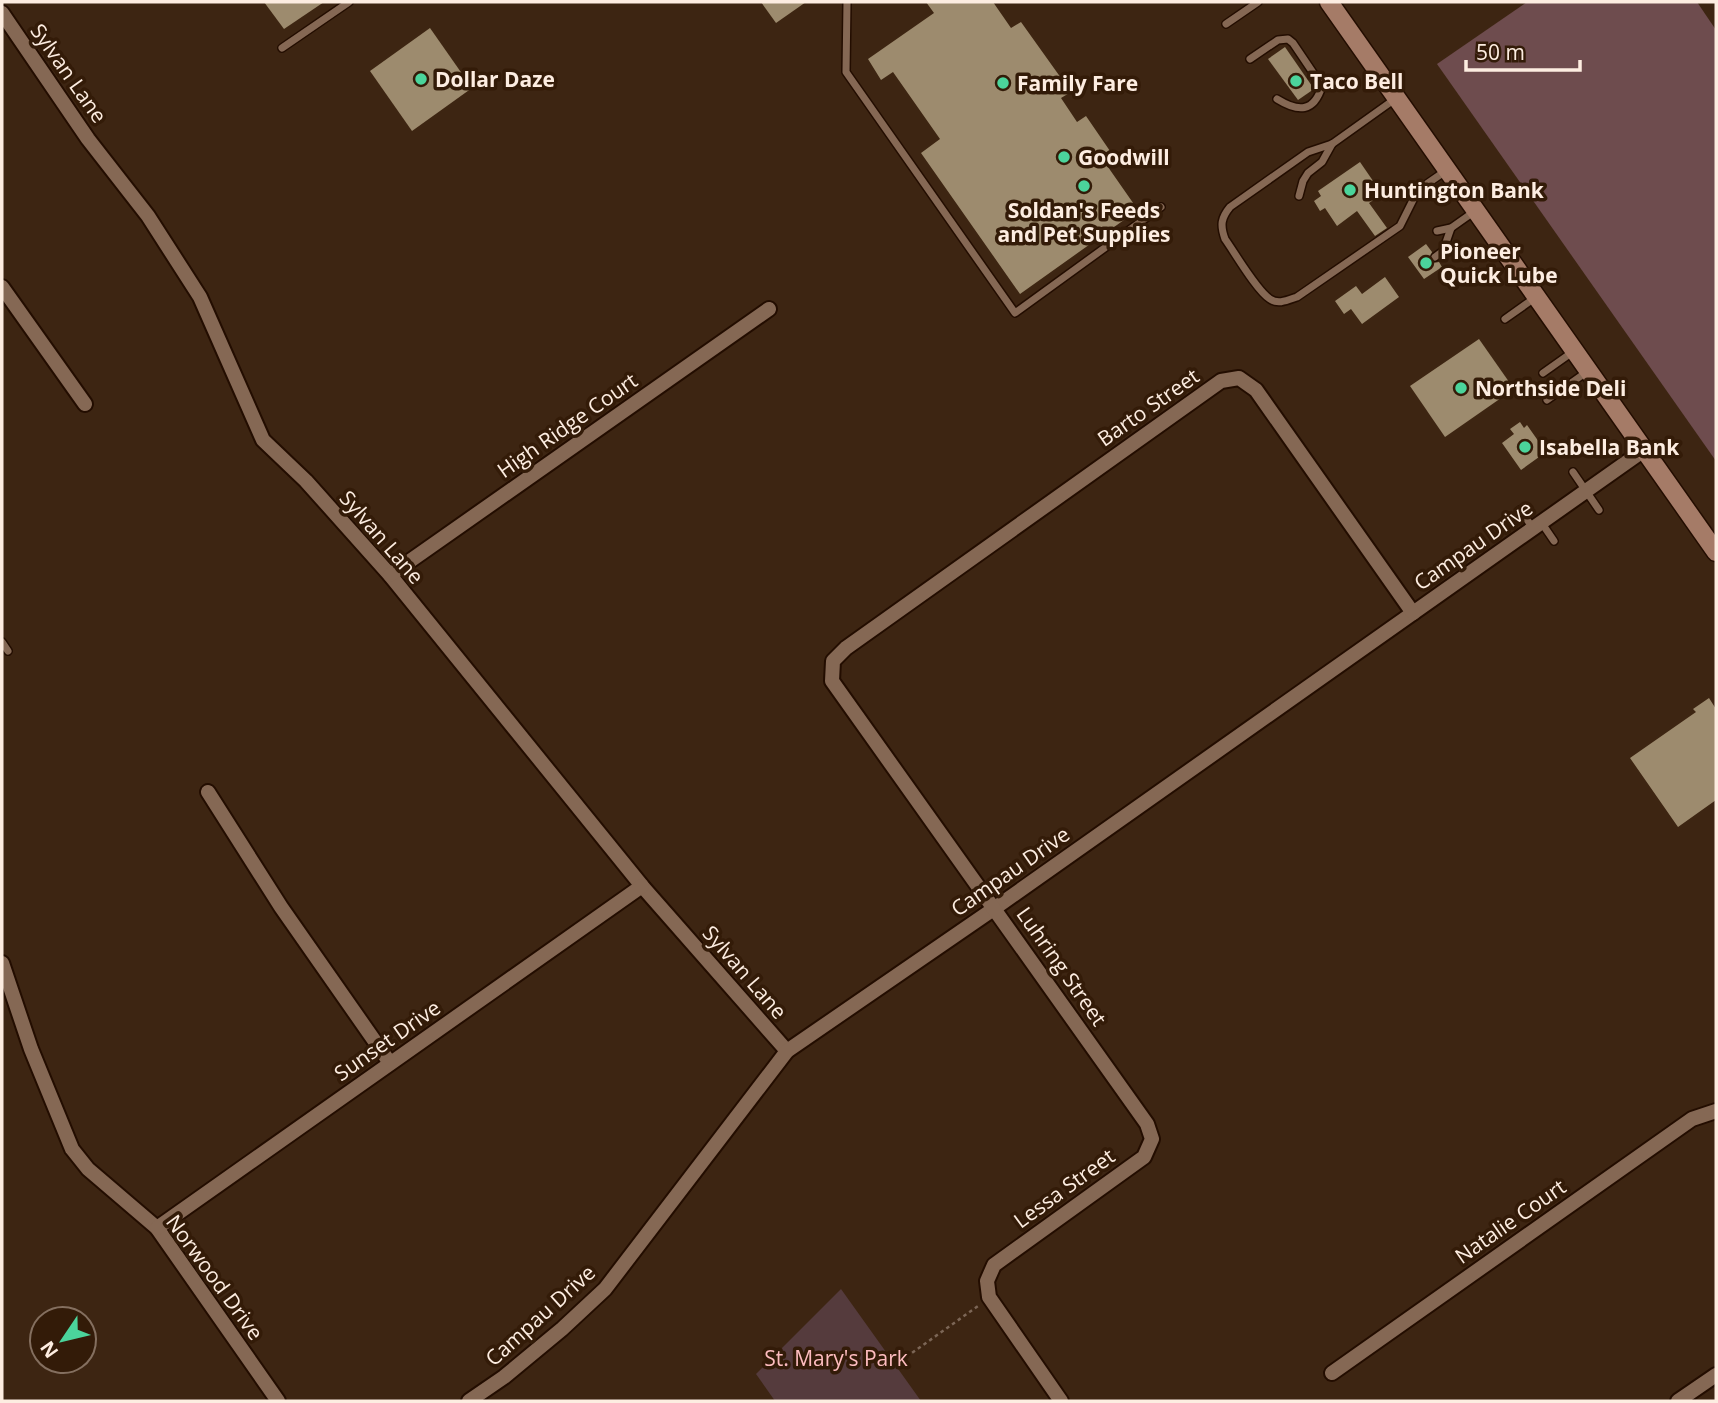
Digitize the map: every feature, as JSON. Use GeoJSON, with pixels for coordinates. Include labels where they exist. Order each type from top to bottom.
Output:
{"type":"FeatureCollection","features":[{"type":"Feature","properties":{"kind":"main road"},"geometry":{"type":"LineString","coordinates":[[1329,2],[1716,552]]}},
{"type":"Feature","properties":{"kind":"street","name":"Sylvan Lane"},"geometry":{"type":"LineString","coordinates":[[2,13],[88,139],[148,216],[201,297],[263,440],[306,481],[390,575],[642,886],[787,1051]]}},
{"type":"Feature","properties":{"kind":"street"},"geometry":{"type":"LineString","coordinates":[[2,287],[85,404]]}},
{"type":"Feature","properties":{"kind":"street","name":"High Ridge Court"},"geometry":{"type":"LineString","coordinates":[[390,575],[769,309]]}},
{"type":"Feature","properties":{"kind":"street","name":"Barto Street"},"geometry":{"type":"LineString","coordinates":[[846,648],[1221,381],[1239,378],[1256,390],[1413,613]]}},
{"type":"Feature","properties":{"kind":"street","name":"Campau Drive"},"geometry":{"type":"LineString","coordinates":[[469,1401],[504,1377],[605,1289],[787,1051],[995,908],[1644,450]]}},
{"type":"Feature","properties":{"kind":"street","name":"Luhring Street"},"geometry":{"type":"LineString","coordinates":[[846,648],[833,661],[832,681],[1147,1124],[1152,1139]]}},
{"type":"Feature","properties":{"kind":"street"},"geometry":{"type":"LineString","coordinates":[[208,792],[281,907],[390,1063]]}},
{"type":"Feature","properties":{"kind":"street","name":"Sunset Drive"},"geometry":{"type":"LineString","coordinates":[[157,1228],[642,886]]}},
{"type":"Feature","properties":{"kind":"street","name":"Norwood Drive"},"geometry":{"type":"LineString","coordinates":[[2,962],[31,1049],[72,1149],[88,1169],[157,1228],[278,1401]]}},
{"type":"Feature","properties":{"kind":"street","name":"Natalie Court"},"geometry":{"type":"LineString","coordinates":[[1332,1373],[1692,1119],[1716,1111]]}},
{"type":"Feature","properties":{"kind":"street","name":"Lessa Street"},"geometry":{"type":"LineString","coordinates":[[989,1297],[987,1280],[994,1265],[1144,1157],[1152,1139]]}},
{"type":"Feature","properties":{"kind":"street"},"geometry":{"type":"LineString","coordinates":[[989,1297],[1061,1401]]}},
{"type":"Feature","properties":{"kind":"street"},"geometry":{"type":"LineString","coordinates":[[1678,1401],[1716,1375]]}},
{"type":"Feature","properties":{"kind":"lane"},"geometry":{"type":"LineString","coordinates":[[282,48],[349,2]]}},
{"type":"Feature","properties":{"kind":"lane"},"geometry":{"type":"LineString","coordinates":[[847,2],[846,72],[1015,313],[1161,207]]}},
{"type":"Feature","properties":{"kind":"lane"},"geometry":{"type":"LineString","coordinates":[[1226,24],[1258,2]]}},
{"type":"Feature","properties":{"kind":"lane"},"geometry":{"type":"LineString","coordinates":[[1250,59],[1278,40],[1287,39],[1293,43],[1322,86],[1319,97],[1306,108],[1293,108],[1278,99]]}},
{"type":"Feature","properties":{"kind":"lane"},"geometry":{"type":"LineString","coordinates":[[1397,98],[1332,144],[1308,152],[1230,207],[1222,216],[1221,229],[1225,239],[1262,292],[1271,300],[1282,302],[1297,297],[1400,226],[1418,190],[1448,170]]}},
{"type":"Feature","properties":{"kind":"lane"},"geometry":{"type":"LineString","coordinates":[[1299,196],[1308,173],[1322,162],[1332,144]]}},
{"type":"Feature","properties":{"kind":"lane"},"geometry":{"type":"LineString","coordinates":[[1437,232],[1451,228],[1476,210]]}},
{"type":"Feature","properties":{"kind":"lane"},"geometry":{"type":"LineString","coordinates":[[1435,257],[1443,251],[1451,228]]}},
{"type":"Feature","properties":{"kind":"lane"},"geometry":{"type":"LineString","coordinates":[[1505,319],[1537,297]]}},
{"type":"Feature","properties":{"kind":"lane"},"geometry":{"type":"LineString","coordinates":[[1543,373],[1574,351]]}},
{"type":"Feature","properties":{"kind":"lane"},"geometry":{"type":"LineString","coordinates":[[1547,400],[1589,371]]}},
{"type":"Feature","properties":{"kind":"lane"},"geometry":{"type":"LineString","coordinates":[[1573,472],[1599,510]]}},
{"type":"Feature","properties":{"kind":"lane"},"geometry":{"type":"LineString","coordinates":[[1520,510],[1555,541]]}},
{"type":"Feature","properties":{"kind":"lane"},"geometry":{"type":"LineString","coordinates":[[2,642],[8,651]]}},
{"type":"Feature","properties":{"kind":"path"},"geometry":{"type":"LineString","coordinates":[[895,1365],[989,1297]]}},
{"type":"Feature","properties":{"kind":"green space","name":"St. Mary's Park"},"geometry":{"type":"Polygon","coordinates":[[[841,1289],[921,1401],[775,1401],[756,1374],[841,1289]]]}},
{"type":"Feature","properties":{"kind":"shaded area"},"geometry":{"type":"Polygon","coordinates":[[[1527,2],[1697,2],[1716,30],[1716,461],[1437,64],[1527,2]]]}},
{"type":"Feature","properties":{"kind":"building"},"geometry":{"type":"Polygon","coordinates":[[[264,2],[324,2],[284,29],[264,2]]]}},
{"type":"Feature","properties":{"kind":"building"},"geometry":{"type":"Polygon","coordinates":[[[761,2],[806,2],[776,23],[761,2]]]}},
{"type":"Feature","properties":{"kind":"building"},"geometry":{"type":"Polygon","coordinates":[[[926,2],[993,2],[1011,28],[1021,22],[1071,92],[1061,98],[1077,122],[1086,116],[1110,151],[1101,157],[1138,210],[1020,294],[921,153],[940,139],[893,72],[881,80],[868,59],[934,13],[926,2]]]}},
{"type":"Feature","properties":{"kind":"building","name":"Dollar Daze"},"geometry":{"type":"Polygon","coordinates":[[[430,28],[472,88],[412,131],[370,71],[430,28]]]}},
{"type":"Feature","properties":{"kind":"building","name":"Taco Bell"},"geometry":{"type":"Polygon","coordinates":[[[1285,47],[1314,89],[1298,100],[1268,59],[1285,47]]]}},
{"type":"Feature","properties":{"kind":"building"},"geometry":{"type":"Polygon","coordinates":[[[1360,162],[1382,194],[1369,203],[1387,228],[1375,236],[1357,211],[1337,226],[1325,208],[1320,211],[1314,201],[1321,196],[1318,191],[1360,162]]]}},
{"type":"Feature","properties":{"kind":"building"},"geometry":{"type":"Polygon","coordinates":[[[1426,244],[1432,252],[1430,260],[1433,263],[1439,262],[1442,267],[1424,279],[1408,257],[1426,244]]]}},
{"type":"Feature","properties":{"kind":"building"},"geometry":{"type":"Polygon","coordinates":[[[1385,277],[1399,297],[1362,324],[1351,309],[1344,314],[1335,301],[1356,286],[1362,294],[1385,277]]]}},
{"type":"Feature","properties":{"kind":"building"},"geometry":{"type":"Polygon","coordinates":[[[1479,339],[1514,389],[1445,437],[1410,386],[1479,339]]]}},
{"type":"Feature","properties":{"kind":"building"},"geometry":{"type":"Polygon","coordinates":[[[1520,422],[1524,428],[1527,425],[1546,452],[1521,470],[1502,443],[1514,434],[1510,429],[1520,422]]]}},
{"type":"Feature","properties":{"kind":"building"},"geometry":{"type":"Polygon","coordinates":[[[1709,698],[1716,709],[1716,800],[1678,827],[1630,758],[1696,712],[1693,709],[1709,698]]]}},
{"type":"Feature","properties":{"kind":"place","name":"Dollar Daze"},"geometry":{"type":"Point","coordinates":[421,79]}},
{"type":"Feature","properties":{"kind":"place","name":"Taco Bell"},"geometry":{"type":"Point","coordinates":[1296,81]}},
{"type":"Feature","properties":{"kind":"place","name":"Family Fare"},"geometry":{"type":"Point","coordinates":[1003,83]}},
{"type":"Feature","properties":{"kind":"place","name":"Goodwill"},"geometry":{"type":"Point","coordinates":[1064,157]}},
{"type":"Feature","properties":{"kind":"place","name":"Soldan's Feeds and Pet Supplies"},"geometry":{"type":"Point","coordinates":[1084,186]}},
{"type":"Feature","properties":{"kind":"place","name":"Huntington Bank"},"geometry":{"type":"Point","coordinates":[1350,190]}},
{"type":"Feature","properties":{"kind":"place","name":"Pioneer Quick Lube"},"geometry":{"type":"Point","coordinates":[1426,263]}},
{"type":"Feature","properties":{"kind":"place","name":"Northside Deli"},"geometry":{"type":"Point","coordinates":[1461,388]}},
{"type":"Feature","properties":{"kind":"place","name":"Isabella Bank"},"geometry":{"type":"Point","coordinates":[1525,447]}}]}
